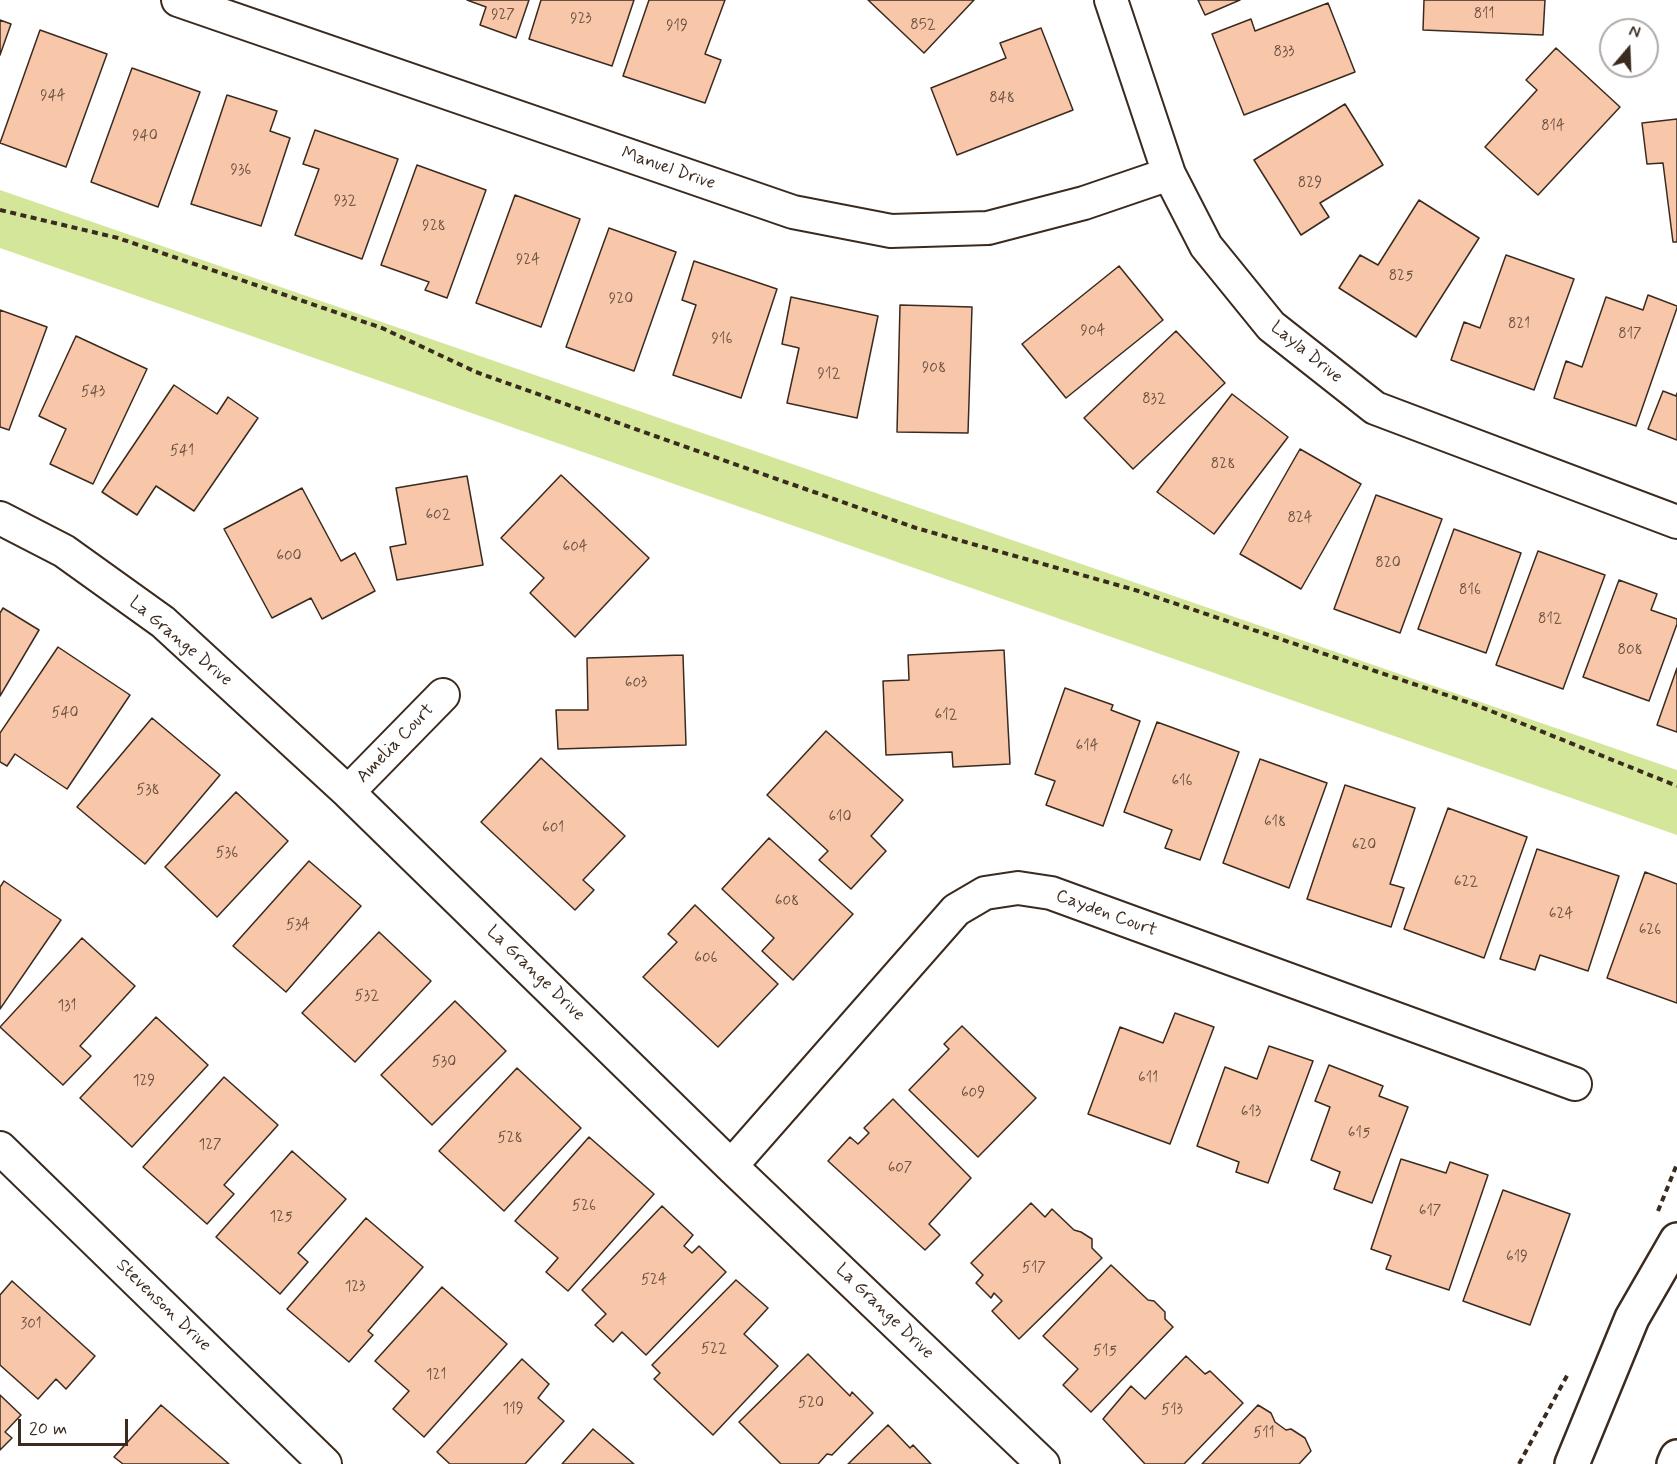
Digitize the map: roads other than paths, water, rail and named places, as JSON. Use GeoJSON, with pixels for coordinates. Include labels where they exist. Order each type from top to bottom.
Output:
{"type":"FeatureCollection","features":[{"type":"Feature","properties":{"kind":"street","name":"Manuel Drive"},"geometry":{"type":"LineString","coordinates":[[178,0],[793,212],[891,231],[988,228],[1084,203],[1169,174]]}},
{"type":"Feature","properties":{"kind":"street","name":"Layla Drive"},"geometry":{"type":"LineString","coordinates":[[1111,0],[1169,174],[1206,246],[1271,327],[1375,408],[1677,522]]}},
{"type":"Feature","properties":{"kind":"street","name":"La Grange Drive"},"geometry":{"type":"LineString","coordinates":[[0,518],[64,551],[163,622],[348,792],[731,1166],[1043,1464]]}},
{"type":"Feature","properties":{"kind":"street","name":"Amelia Court"},"geometry":{"type":"LineString","coordinates":[[348,792],[443,695]]}},
{"type":"Feature","properties":{"kind":"street","name":"Cayden Court"},"geometry":{"type":"LineString","coordinates":[[731,1166],[956,910],[985,893],[1018,888],[1051,893],[1575,1084]]}},
{"type":"Feature","properties":{"kind":"street","name":"Stevenson Drive"},"geometry":{"type":"LineString","coordinates":[[6,1165],[325,1464]]}},
{"type":"Feature","properties":{"kind":"street"},"geometry":{"type":"LineString","coordinates":[[1572,1464],[1632,1317],[1677,1240]]}},
{"type":"Feature","properties":{"kind":"street"},"geometry":{"type":"LineString","coordinates":[[1674,1464],[1677,1457]]}}]}
